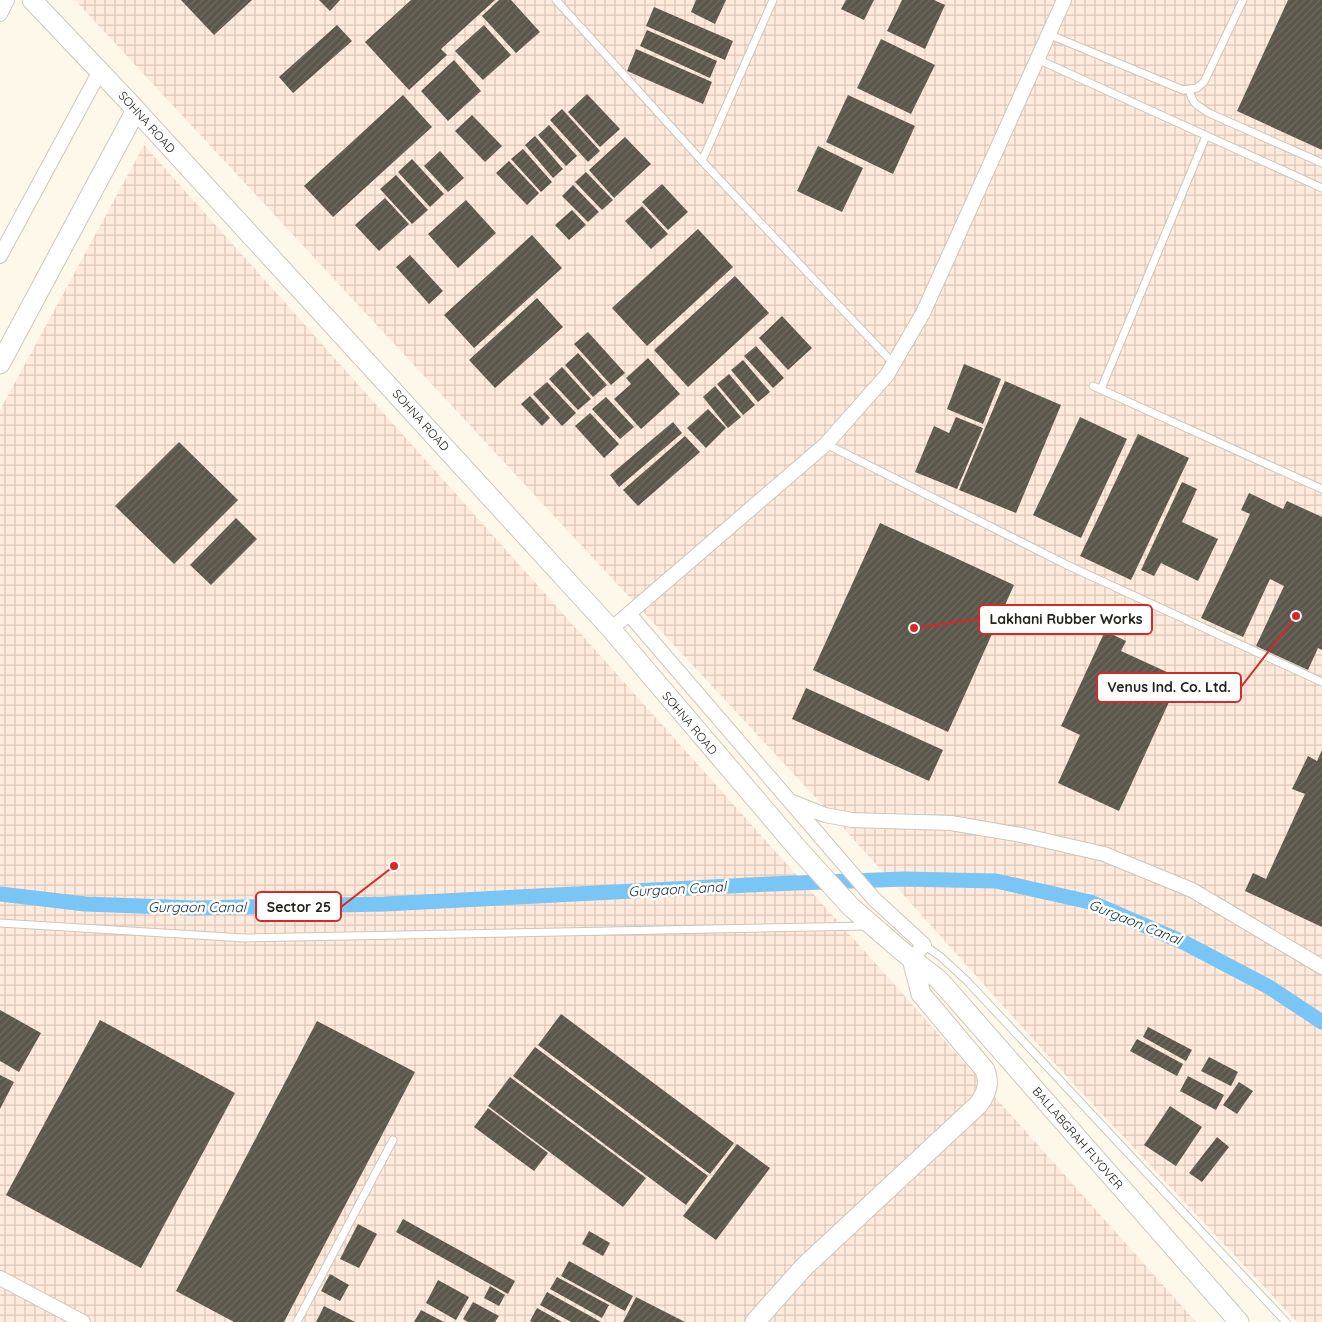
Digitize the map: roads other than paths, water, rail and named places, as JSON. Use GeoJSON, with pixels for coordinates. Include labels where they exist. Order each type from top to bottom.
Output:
{"type":"FeatureCollection","features":[{"type":"Feature","properties":{"kind":"main road","name":"SOHNA ROAD"},"geometry":{"type":"LineString","coordinates":[[39,2],[611,629],[799,850],[851,907]]}},
{"type":"Feature","properties":{"kind":"main road"},"geometry":{"type":"LineString","coordinates":[[0,364],[136,110]]}},
{"type":"Feature","properties":{"kind":"main road","name":"BALLABGRAH FLYOVER"},"geometry":{"type":"LineString","coordinates":[[851,907],[873,926],[918,952],[938,979],[1239,1322]]}},
{"type":"Feature","properties":{"kind":"main road"},"geometry":{"type":"LineString","coordinates":[[755,1322],[804,1267],[979,1104],[986,1094],[989,1079],[985,1070],[921,994],[918,952]]}},
{"type":"Feature","properties":{"kind":"street"},"geometry":{"type":"LineString","coordinates":[[0,14],[7,0]]}},
{"type":"Feature","properties":{"kind":"street"},"geometry":{"type":"LineString","coordinates":[[611,629],[826,444],[875,390],[894,364],[922,313],[1064,0]]}},
{"type":"Feature","properties":{"kind":"street"},"geometry":{"type":"LineString","coordinates":[[0,256],[100,71]]}},
{"type":"Feature","properties":{"kind":"street"},"geometry":{"type":"LineString","coordinates":[[629,614],[874,898],[918,952]]}},
{"type":"Feature","properties":{"kind":"street"},"geometry":{"type":"LineString","coordinates":[[790,801],[825,815],[852,820],[951,823],[1021,835],[1104,854],[1192,890],[1322,967]]}},
{"type":"Feature","properties":{"kind":"street"},"geometry":{"type":"LineString","coordinates":[[0,1278],[83,1322]]}},
{"type":"Feature","properties":{"kind":"lane"},"geometry":{"type":"LineString","coordinates":[[556,0],[702,161],[894,364]]}},
{"type":"Feature","properties":{"kind":"lane"},"geometry":{"type":"LineString","coordinates":[[702,161],[773,0]]}},
{"type":"Feature","properties":{"kind":"lane"},"geometry":{"type":"LineString","coordinates":[[1048,34],[1183,90],[1190,91],[1204,82],[1243,0]]}},
{"type":"Feature","properties":{"kind":"lane"},"geometry":{"type":"LineString","coordinates":[[1037,60],[1322,188]]}},
{"type":"Feature","properties":{"kind":"lane"},"geometry":{"type":"LineString","coordinates":[[1190,91],[1191,99],[1196,105],[1211,114],[1322,163]]}},
{"type":"Feature","properties":{"kind":"lane"},"geometry":{"type":"LineString","coordinates":[[1101,389],[1206,136]]}},
{"type":"Feature","properties":{"kind":"lane"},"geometry":{"type":"LineString","coordinates":[[1093,386],[1322,489]]}},
{"type":"Feature","properties":{"kind":"lane"},"geometry":{"type":"LineString","coordinates":[[826,444],[1069,566],[1322,682]]}},
{"type":"Feature","properties":{"kind":"lane"},"geometry":{"type":"LineString","coordinates":[[0,923],[246,938],[873,926]]}},
{"type":"Feature","properties":{"kind":"lane"},"geometry":{"type":"LineString","coordinates":[[918,952],[941,957],[967,981],[1286,1322]]}},
{"type":"Feature","properties":{"kind":"lane"},"geometry":{"type":"LineString","coordinates":[[296,1322],[392,1140]]}},
{"type":"Feature","properties":{"kind":"waterway","name":"Gurgaon Canal"},"geometry":{"type":"LineString","coordinates":[[0,894],[85,904],[195,908],[385,904],[904,879],[996,881],[1090,902],[1185,943],[1269,987],[1322,1022]]}},
{"type":"Feature","properties":{"kind":"place","name":"Venus Ind. Co. Ltd."},"geometry":{"type":"Point","coordinates":[1296,616]}},
{"type":"Feature","properties":{"kind":"place","name":"Lakhani Rubber Works"},"geometry":{"type":"Point","coordinates":[914,628]}},
{"type":"Feature","properties":{"kind":"place","name":"Sector 25"},"geometry":{"type":"Point","coordinates":[394,866]}}]}
